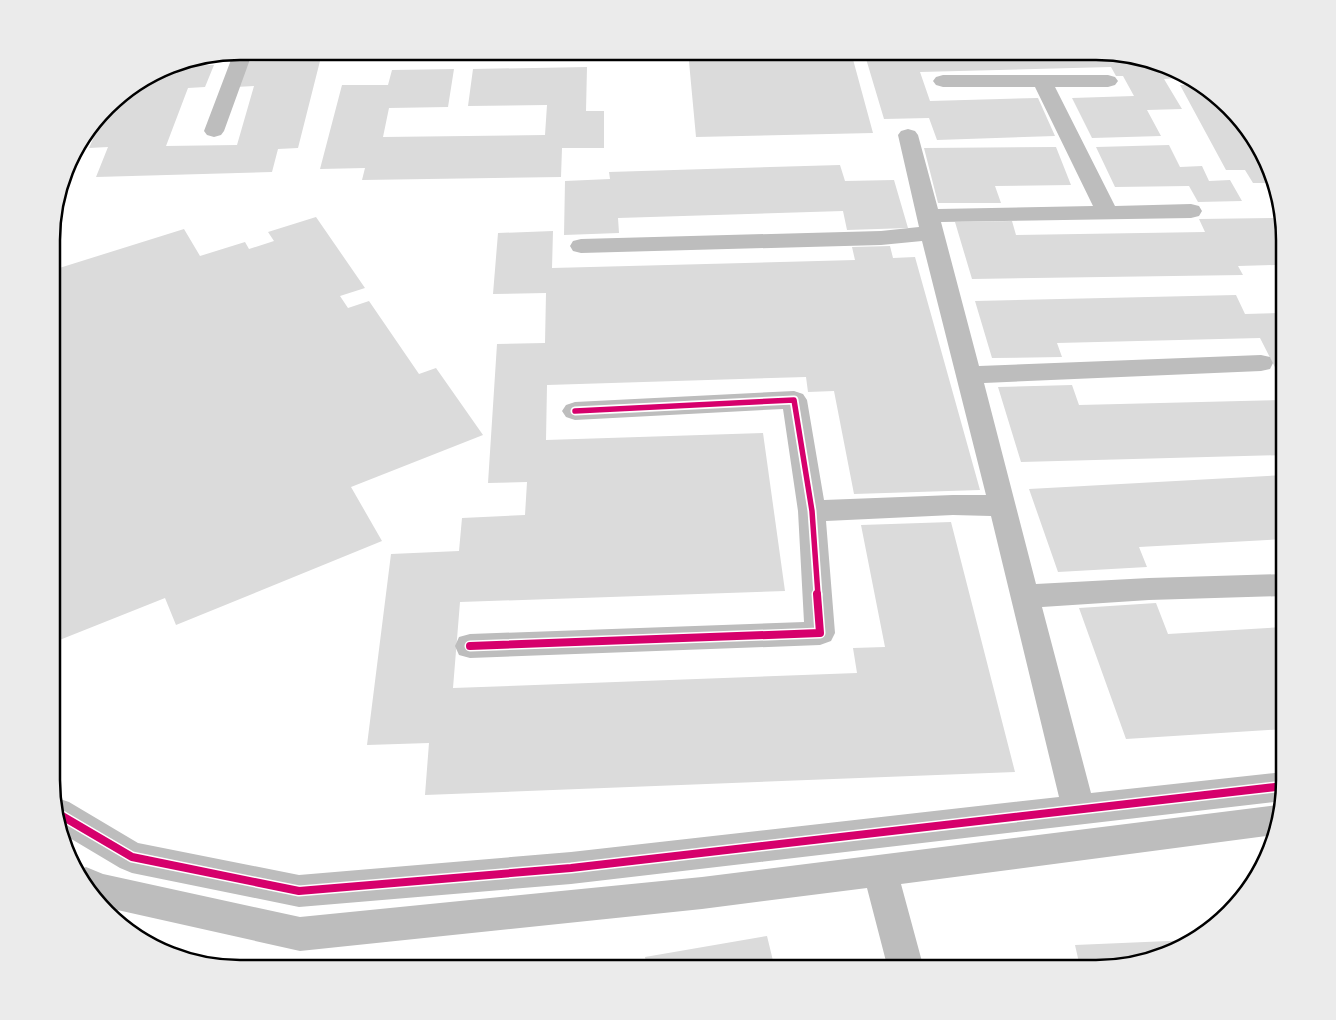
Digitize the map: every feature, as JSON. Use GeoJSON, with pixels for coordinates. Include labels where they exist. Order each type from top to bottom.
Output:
{"type":"FeatureCollection","features":[{"type":"Feature","properties":{"kind":"street"},"geometry":{"type":"LineString","coordinates":[[214,131],[241,60]]}},
{"type":"Feature","properties":{"kind":"street"},"geometry":{"type":"LineString","coordinates":[[943,81],[1108,81]]}},
{"type":"Feature","properties":{"kind":"street"},"geometry":{"type":"LineString","coordinates":[[1042,81],[1107,212]]}},
{"type":"Feature","properties":{"kind":"street"},"geometry":{"type":"LineString","coordinates":[[908,135],[1079,810]]}},
{"type":"Feature","properties":{"kind":"street"},"geometry":{"type":"LineString","coordinates":[[581,246],[880,238],[930,224],[1107,212],[1191,211]]}},
{"type":"Feature","properties":{"kind":"street"},"geometry":{"type":"LineString","coordinates":[[969,375],[1261,363]]}},
{"type":"Feature","properties":{"kind":"street"},"geometry":{"type":"LineString","coordinates":[[470,646],[820,632],[812,511],[794,400],[575,411]]}},
{"type":"Feature","properties":{"kind":"street"},"geometry":{"type":"LineString","coordinates":[[812,511],[953,505],[1002,506]]}},
{"type":"Feature","properties":{"kind":"street"},"geometry":{"type":"LineString","coordinates":[[1026,596],[1149,589],[1276,585]]}},
{"type":"Feature","properties":{"kind":"street"},"geometry":{"type":"LineString","coordinates":[[63,817],[132,858],[299,891],[572,868],[1276,787]]}},
{"type":"Feature","properties":{"kind":"street"},"geometry":{"type":"LineString","coordinates":[[95,887],[300,934],[702,893],[1272,821]]}},
{"type":"Feature","properties":{"kind":"street"},"geometry":{"type":"LineString","coordinates":[[880,871],[904,960]]}},
{"type":"Feature","properties":{"kind":"building"},"geometry":{"type":"Polygon","coordinates":[[[689,60],[853,60],[873,133],[696,137],[689,60]]]}},
{"type":"Feature","properties":{"kind":"building"},"geometry":{"type":"Polygon","coordinates":[[[866,60],[1108,60],[1131,63],[1174,78],[1164,79],[1182,109],[1147,110],[1161,136],[1092,138],[1072,98],[1134,96],[1123,76],[1116,76],[1111,67],[920,72],[930,101],[1038,98],[1055,136],[937,140],[929,118],[884,119],[866,60]]]}},
{"type":"Feature","properties":{"kind":"building"},"geometry":{"type":"Polygon","coordinates":[[[320,61],[298,148],[278,149],[272,172],[96,177],[108,147],[89,148],[97,130],[105,121],[140,90],[171,74],[195,65],[214,65],[205,87],[188,88],[166,146],[237,145],[254,86],[236,87],[244,62],[320,61]]]}},
{"type":"Feature","properties":{"kind":"building"},"geometry":{"type":"Polygon","coordinates":[[[587,67],[586,111],[604,111],[604,148],[562,148],[561,177],[362,180],[365,168],[320,169],[342,85],[388,85],[392,70],[454,69],[448,107],[389,108],[383,137],[545,135],[547,105],[468,106],[473,69],[587,67]]]}},
{"type":"Feature","properties":{"kind":"building"},"geometry":{"type":"Polygon","coordinates":[[[1180,85],[1188,85],[1206,97],[1239,130],[1252,150],[1266,183],[1253,183],[1245,170],[1226,170],[1180,85]]]}},
{"type":"Feature","properties":{"kind":"building"},"geometry":{"type":"Polygon","coordinates":[[[1169,145],[1180,167],[1202,166],[1209,181],[1230,180],[1242,201],[1198,202],[1189,186],[1115,187],[1096,147],[1169,145]]]}},
{"type":"Feature","properties":{"kind":"building"},"geometry":{"type":"Polygon","coordinates":[[[1056,147],[1071,185],[995,186],[1001,203],[938,203],[924,148],[1056,147]]]}},
{"type":"Feature","properties":{"kind":"building"},"geometry":{"type":"Polygon","coordinates":[[[840,165],[845,181],[894,180],[908,228],[847,230],[843,211],[618,218],[619,233],[564,235],[565,181],[610,179],[609,172],[840,165]]]}},
{"type":"Feature","properties":{"kind":"building"},"geometry":{"type":"Polygon","coordinates":[[[316,217],[365,288],[340,296],[348,308],[369,301],[419,374],[436,368],[483,435],[351,487],[382,541],[176,625],[165,598],[60,640],[60,268],[184,229],[200,256],[245,242],[249,249],[274,241],[268,232],[316,217]]]}},
{"type":"Feature","properties":{"kind":"building"},"geometry":{"type":"Polygon","coordinates":[[[1274,218],[1276,267],[1275,265],[1238,266],[1243,275],[972,279],[955,222],[1012,221],[1016,235],[1205,232],[1199,219],[1274,218]]]}},
{"type":"Feature","properties":{"kind":"building"},"geometry":{"type":"Polygon","coordinates":[[[553,231],[552,268],[855,260],[852,247],[890,246],[893,258],[915,257],[980,490],[854,494],[834,391],[808,392],[806,377],[547,385],[546,440],[763,433],[785,591],[460,602],[453,688],[857,673],[853,648],[885,647],[861,525],[951,522],[1015,772],[425,795],[429,743],[367,745],[391,554],[459,551],[462,518],[525,515],[527,482],[488,483],[497,344],[545,343],[546,293],[493,294],[498,233],[553,231]]]}},
{"type":"Feature","properties":{"kind":"building"},"geometry":{"type":"Polygon","coordinates":[[[1236,295],[1245,314],[1276,313],[1276,369],[1260,338],[1057,343],[1062,357],[992,358],[975,301],[1236,295]]]}},
{"type":"Feature","properties":{"kind":"building"},"geometry":{"type":"Polygon","coordinates":[[[1072,385],[1079,405],[1276,400],[1276,455],[1021,462],[998,387],[1072,385]]]}},
{"type":"Feature","properties":{"kind":"building"},"geometry":{"type":"Polygon","coordinates":[[[1276,475],[1276,539],[1139,547],[1147,567],[1058,572],[1029,489],[1276,475]]]}},
{"type":"Feature","properties":{"kind":"building"},"geometry":{"type":"Polygon","coordinates":[[[1156,603],[1168,634],[1276,627],[1276,730],[1126,739],[1079,608],[1156,603]]]}},
{"type":"Feature","properties":{"kind":"building"},"geometry":{"type":"Polygon","coordinates":[[[767,936],[773,960],[646,960],[645,957],[767,936]]]}},
{"type":"Feature","properties":{"kind":"building"},"geometry":{"type":"Polygon","coordinates":[[[1177,941],[1143,954],[1108,960],[1078,960],[1075,945],[1177,941]]]}},
{"type":"Feature","properties":{"kind":"cycle path"},"geometry":{"type":"LineString","coordinates":[[470,646],[820,633],[812,511],[794,400],[575,411]]}},
{"type":"Feature","properties":{"kind":"cycle path"},"geometry":{"type":"LineString","coordinates":[[63,817],[132,857],[299,891],[571,868],[1276,787]]}}]}
